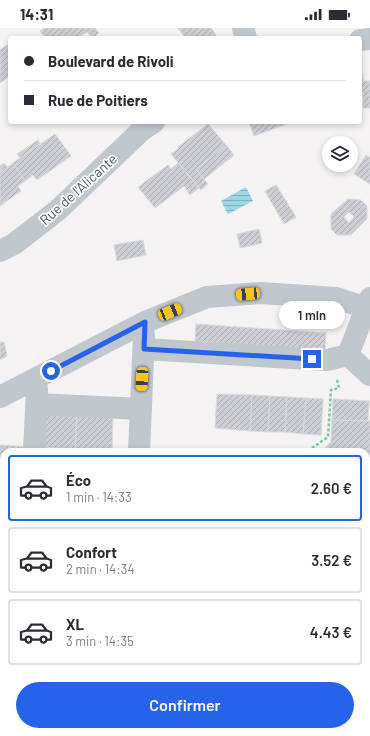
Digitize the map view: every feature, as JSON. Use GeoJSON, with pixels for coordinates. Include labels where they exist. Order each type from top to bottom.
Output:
{"type":"FeatureCollection","features":[{"type":"Feature","properties":{"kind":"street","name":"Rue de l'Alicante"},"geometry":{"type":"LineString","coordinates":[[0,251],[14,244],[58,210],[142,130],[151,124]]}},
{"type":"Feature","properties":{"kind":"street"},"geometry":{"type":"LineString","coordinates":[[0,397],[145,322],[207,297],[261,293],[336,298],[369,305],[341,357]]}},
{"type":"Feature","properties":{"kind":"street"},"geometry":{"type":"LineString","coordinates":[[139,448],[145,322]]}},
{"type":"Feature","properties":{"kind":"street"},"geometry":{"type":"LineString","coordinates":[[144,349],[327,360],[341,357],[370,375]]}},
{"type":"Feature","properties":{"kind":"street"},"geometry":{"type":"LineString","coordinates":[[34,448],[38,378]]}},
{"type":"Feature","properties":{"kind":"street"},"geometry":{"type":"LineString","coordinates":[[37,404],[141,409]]}},
{"type":"Feature","properties":{"kind":"path"},"geometry":{"type":"LineString","coordinates":[[312,448],[328,437],[331,390],[339,388],[341,357]]}},
{"type":"Feature","properties":{"kind":"water"},"geometry":{"type":"Polygon","coordinates":[[[246,187],[253,201],[228,214],[221,201],[246,187]]]}},
{"type":"Feature","properties":{"kind":"building"},"geometry":{"type":"Polygon","coordinates":[[[44,28],[95,28],[99,33],[95,36],[90,36],[87,32],[81,36],[44,36],[40,31],[44,28]]]}},
{"type":"Feature","properties":{"kind":"building"},"geometry":{"type":"Polygon","coordinates":[[[178,28],[211,28],[216,35],[215,36],[184,36],[178,28]]]}},
{"type":"Feature","properties":{"kind":"building"},"geometry":{"type":"Polygon","coordinates":[[[8,44],[8,77],[0,83],[0,50],[8,44]]]}},
{"type":"Feature","properties":{"kind":"building"},"geometry":{"type":"Polygon","coordinates":[[[362,73],[363,81],[370,81],[370,108],[363,108],[362,73]]]}},
{"type":"Feature","properties":{"kind":"building"},"geometry":{"type":"Polygon","coordinates":[[[208,124],[226,145],[196,169],[208,184],[201,190],[171,154],[208,124]]]}},
{"type":"Feature","properties":{"kind":"building"},"geometry":{"type":"Polygon","coordinates":[[[250,124],[287,124],[254,136],[250,124]]]}},
{"type":"Feature","properties":{"kind":"building"},"geometry":{"type":"Polygon","coordinates":[[[55,134],[71,156],[37,180],[33,175],[25,181],[13,163],[55,134]]]}},
{"type":"Feature","properties":{"kind":"building"},"geometry":{"type":"Polygon","coordinates":[[[38,140],[40,144],[20,158],[17,154],[38,140]]]}},
{"type":"Feature","properties":{"kind":"building"},"geometry":{"type":"Polygon","coordinates":[[[226,145],[234,155],[204,179],[196,169],[226,145]]]}},
{"type":"Feature","properties":{"kind":"building"},"geometry":{"type":"Polygon","coordinates":[[[366,155],[370,158],[370,184],[354,174],[355,172],[358,172],[358,168],[366,155]]]}},
{"type":"Feature","properties":{"kind":"building"},"geometry":{"type":"Polygon","coordinates":[[[4,163],[7,167],[0,172],[0,166],[4,163]]]}},
{"type":"Feature","properties":{"kind":"building"},"geometry":{"type":"Polygon","coordinates":[[[13,163],[25,181],[18,186],[21,191],[0,206],[0,172],[13,163]]]}},
{"type":"Feature","properties":{"kind":"building"},"geometry":{"type":"Polygon","coordinates":[[[178,163],[199,188],[190,195],[184,186],[155,208],[138,187],[168,165],[171,169],[178,163]]]}},
{"type":"Feature","properties":{"kind":"building"},"geometry":{"type":"Polygon","coordinates":[[[276,185],[296,217],[284,224],[265,191],[276,185]]]}},
{"type":"Feature","properties":{"kind":"building"},"geometry":{"type":"Polygon","coordinates":[[[348,199],[361,200],[367,206],[367,219],[351,235],[337,235],[331,229],[331,214],[348,199]],[[349,212],[344,217],[349,223],[354,217],[349,212]]]}},
{"type":"Feature","properties":{"kind":"building"},"geometry":{"type":"Polygon","coordinates":[[[259,229],[262,243],[240,248],[237,234],[259,229]]]}},
{"type":"Feature","properties":{"kind":"building"},"geometry":{"type":"Polygon","coordinates":[[[143,240],[146,255],[117,261],[114,245],[143,240]]]}},
{"type":"Feature","properties":{"kind":"building"},"geometry":{"type":"Polygon","coordinates":[[[196,324],[326,333],[325,351],[195,341],[196,324]]]}},
{"type":"Feature","properties":{"kind":"building"},"geometry":{"type":"Polygon","coordinates":[[[0,342],[4,342],[7,356],[0,360],[0,342]]]}},
{"type":"Feature","properties":{"kind":"building"},"geometry":{"type":"Polygon","coordinates":[[[217,394],[252,395],[250,431],[215,428],[217,394]]]}},
{"type":"Feature","properties":{"kind":"building"},"geometry":{"type":"Polygon","coordinates":[[[252,395],[270,396],[268,432],[250,431],[252,395]]]}},
{"type":"Feature","properties":{"kind":"building"},"geometry":{"type":"Polygon","coordinates":[[[270,396],[287,397],[285,432],[268,432],[270,396]]]}},
{"type":"Feature","properties":{"kind":"building"},"geometry":{"type":"Polygon","coordinates":[[[287,397],[306,398],[303,434],[285,432],[287,397]]]}},
{"type":"Feature","properties":{"kind":"building"},"geometry":{"type":"Polygon","coordinates":[[[306,398],[323,399],[321,435],[303,434],[306,398]]]}},
{"type":"Feature","properties":{"kind":"building"},"geometry":{"type":"Polygon","coordinates":[[[333,399],[369,401],[368,421],[332,420],[333,399]]]}},
{"type":"Feature","properties":{"kind":"building"},"geometry":{"type":"Polygon","coordinates":[[[41,412],[77,415],[75,448],[39,447],[41,412]]]}},
{"type":"Feature","properties":{"kind":"building"},"geometry":{"type":"Polygon","coordinates":[[[77,415],[113,417],[112,448],[75,448],[77,415]]]}},
{"type":"Feature","properties":{"kind":"building"},"geometry":{"type":"Polygon","coordinates":[[[332,420],[370,421],[370,448],[325,448],[331,442],[332,420]]]}},
{"type":"Feature","properties":{"kind":"building"},"geometry":{"type":"Polygon","coordinates":[[[0,445],[30,447],[30,448],[0,448],[0,445]]]}},
{"type":"Feature","properties":{"kind":"route"},"geometry":{"type":"LineString","coordinates":[[51,371],[145,322],[144,349],[312,359]]}}]}
